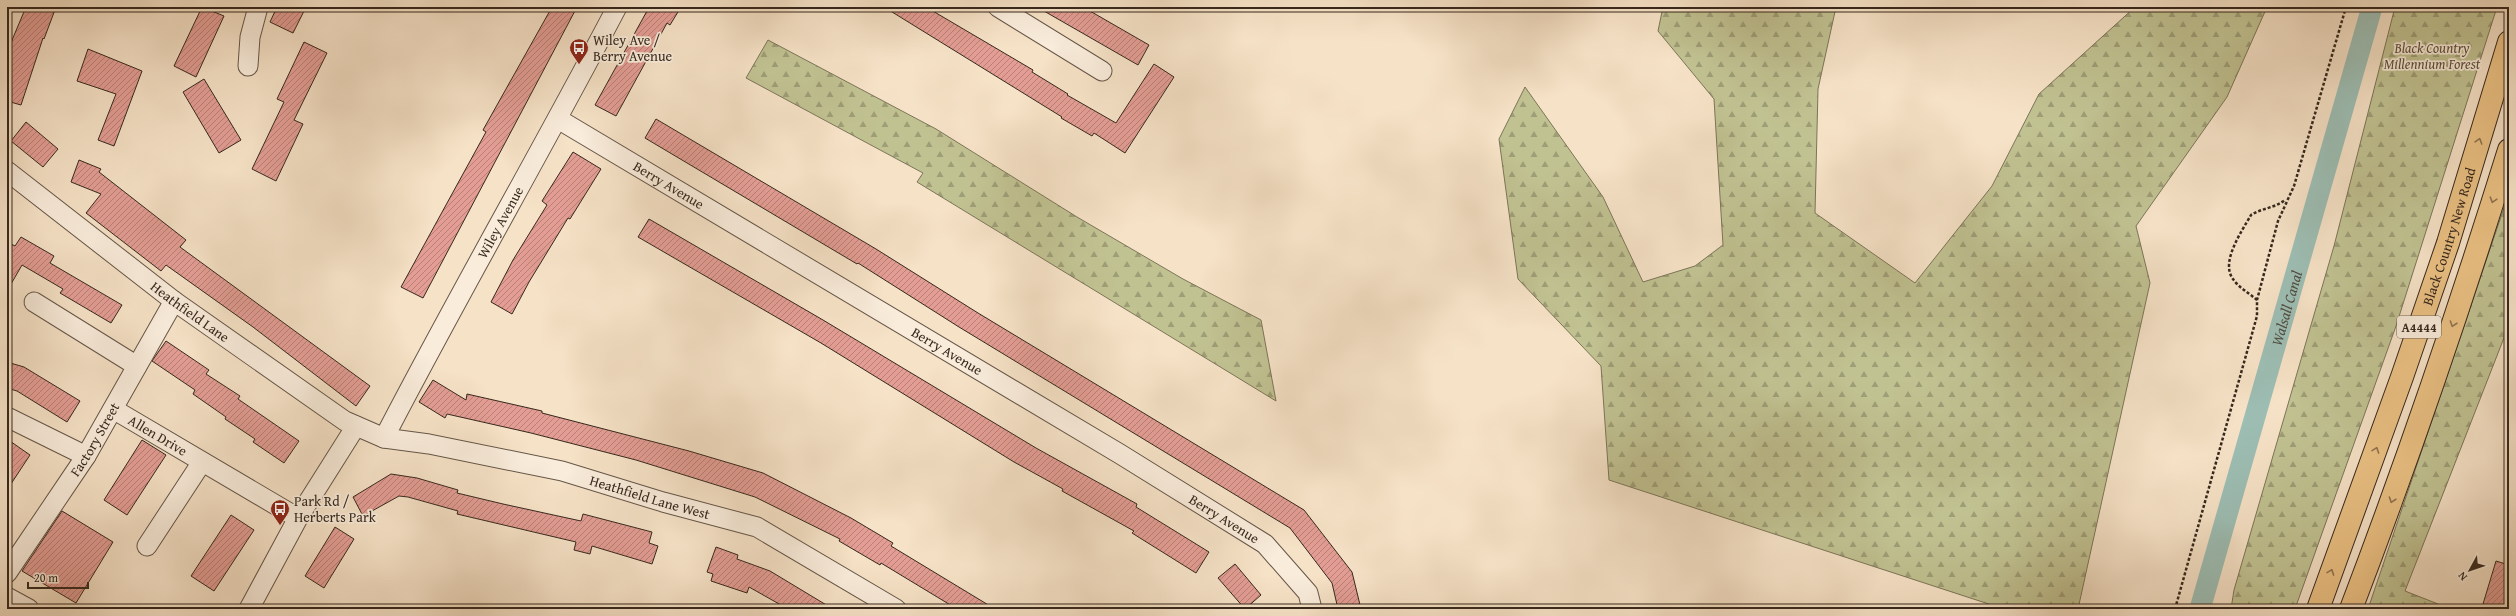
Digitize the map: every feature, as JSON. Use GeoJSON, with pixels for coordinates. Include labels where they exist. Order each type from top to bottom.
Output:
{"type":"FeatureCollection","features":[{"type":"Feature","properties":{"kind":"highway","name":"Black Country New Road"},"geometry":{"type":"LineString","coordinates":[[2318,609],[2402,377],[2440,266],[2509,42]]}},
{"type":"Feature","properties":{"kind":"highway","name":"A4444"},"geometry":{"type":"LineString","coordinates":[[2351,609],[2389,509],[2466,285],[2509,150]]}},
{"type":"Feature","properties":{"kind":"street"},"geometry":{"type":"LineString","coordinates":[[248,66],[250,36],[258,7]]}},
{"type":"Feature","properties":{"kind":"street","name":"Wiley Avenue"},"geometry":{"type":"LineString","coordinates":[[384,438],[437,334],[558,119],[617,7]]}},
{"type":"Feature","properties":{"kind":"street"},"geometry":{"type":"LineString","coordinates":[[998,7],[1102,71]]}},
{"type":"Feature","properties":{"kind":"street","name":"Berry Avenue"},"geometry":{"type":"LineString","coordinates":[[558,119],[1106,446],[1265,544],[1308,594],[1312,609]]}},
{"type":"Feature","properties":{"kind":"street","name":"Heathfield Lane"},"geometry":{"type":"LineString","coordinates":[[7,171],[174,301],[345,421],[384,438]]}},
{"type":"Feature","properties":{"kind":"street","name":"Factory Street"},"geometry":{"type":"LineString","coordinates":[[7,573],[86,456],[174,301]]}},
{"type":"Feature","properties":{"kind":"street"},"geometry":{"type":"LineString","coordinates":[[34,302],[138,366]]}},
{"type":"Feature","properties":{"kind":"street","name":"Allen Drive"},"geometry":{"type":"LineString","coordinates":[[113,409],[298,518]]}},
{"type":"Feature","properties":{"kind":"street"},"geometry":{"type":"LineString","coordinates":[[7,417],[86,456]]}},
{"type":"Feature","properties":{"kind":"street"},"geometry":{"type":"LineString","coordinates":[[249,609],[298,518],[356,426]]}},
{"type":"Feature","properties":{"kind":"street","name":"Heathfield Lane West"},"geometry":{"type":"LineString","coordinates":[[384,438],[429,444],[562,471],[663,502],[757,527],[896,609]]}},
{"type":"Feature","properties":{"kind":"street","name":"Allen Drive"},"geometry":{"type":"LineString","coordinates":[[147,546],[202,462]]}},
{"type":"Feature","properties":{"kind":"street"},"geometry":{"type":"LineString","coordinates":[[7,597],[29,609]]}},
{"type":"Feature","properties":{"kind":"path"},"geometry":{"type":"LineString","coordinates":[[2176,609],[2256,316],[2257,300],[2278,221],[2294,186],[2346,7]]}},
{"type":"Feature","properties":{"kind":"path"},"geometry":{"type":"LineString","coordinates":[[2257,300],[2232,279],[2229,268],[2229,259],[2251,215],[2258,211],[2279,205],[2287,199]]}},
{"type":"Feature","properties":{"kind":"green space"},"geometry":{"type":"Polygon","coordinates":[[[1663,7],[1836,7],[1818,89],[1815,213],[1915,283],[1992,186],[2039,94],[2135,7],[2267,7],[2227,97],[2136,226],[2150,283],[2078,609],[2004,609],[1609,480],[1601,366],[1518,279],[1499,139],[1525,87],[1603,197],[1643,282],[1695,266],[1723,245],[1714,99],[1658,31],[1663,7]]]}},
{"type":"Feature","properties":{"kind":"green space","name":"Black Country Millennium Forest"},"geometry":{"type":"Polygon","coordinates":[[[2395,7],[2497,7],[2396,326],[2295,609],[2231,609],[2234,590],[2334,246],[2395,7]]]}},
{"type":"Feature","properties":{"kind":"green space"},"geometry":{"type":"Polygon","coordinates":[[[768,40],[936,129],[1077,217],[1183,279],[1261,320],[1276,401],[917,182],[923,173],[746,78],[768,40]]]}},
{"type":"Feature","properties":{"kind":"green space"},"geometry":{"type":"Polygon","coordinates":[[[2509,193],[2509,325],[2405,591],[2438,604],[2437,609],[2368,609],[2509,193]]]}},
{"type":"Feature","properties":{"kind":"building"},"geometry":{"type":"Polygon","coordinates":[[[26,7],[56,7],[44,39],[43,38],[21,105],[7,101],[7,52],[26,7]]]}},
{"type":"Feature","properties":{"kind":"building"},"geometry":{"type":"Polygon","coordinates":[[[202,7],[224,16],[196,77],[174,66],[202,7]]]}},
{"type":"Feature","properties":{"kind":"building"},"geometry":{"type":"Polygon","coordinates":[[[277,7],[306,7],[293,33],[270,22],[277,7]]]}},
{"type":"Feature","properties":{"kind":"building"},"geometry":{"type":"Polygon","coordinates":[[[552,7],[577,7],[423,298],[401,287],[486,132],[483,130],[552,7]]]}},
{"type":"Feature","properties":{"kind":"building"},"geometry":{"type":"Polygon","coordinates":[[[640,7],[681,7],[670,25],[667,23],[616,116],[595,105],[647,11],[640,7]]]}},
{"type":"Feature","properties":{"kind":"building"},"geometry":{"type":"Polygon","coordinates":[[[884,7],[926,7],[1033,70],[1032,72],[1068,94],[1067,95],[1116,123],[1154,64],[1174,77],[1125,153],[1094,133],[1092,136],[1061,118],[1062,117],[884,7]]]}},
{"type":"Feature","properties":{"kind":"building"},"geometry":{"type":"Polygon","coordinates":[[[1037,7],[1083,7],[1149,45],[1138,65],[1037,7]]]}},
{"type":"Feature","properties":{"kind":"building"},"geometry":{"type":"Polygon","coordinates":[[[304,42],[327,53],[294,120],[303,124],[276,181],[252,169],[284,102],[277,99],[304,42]]]}},
{"type":"Feature","properties":{"kind":"building"},"geometry":{"type":"Polygon","coordinates":[[[88,49],[142,71],[114,146],[98,140],[116,94],[77,81],[88,49]]]}},
{"type":"Feature","properties":{"kind":"building"},"geometry":{"type":"Polygon","coordinates":[[[204,79],[241,140],[219,153],[183,92],[204,79]]]}},
{"type":"Feature","properties":{"kind":"building"},"geometry":{"type":"Polygon","coordinates":[[[656,119],[876,249],[978,313],[1304,510],[1352,572],[1361,609],[1338,609],[1332,583],[1290,528],[959,327],[858,263],[857,264],[645,138],[656,119]]]}},
{"type":"Feature","properties":{"kind":"building"},"geometry":{"type":"Polygon","coordinates":[[[26,122],[58,149],[43,167],[11,141],[26,122]]]}},
{"type":"Feature","properties":{"kind":"building"},"geometry":{"type":"Polygon","coordinates":[[[573,152],[601,169],[570,219],[568,218],[529,282],[512,314],[491,302],[513,260],[547,205],[542,201],[573,152]]]}},
{"type":"Feature","properties":{"kind":"building"},"geometry":{"type":"Polygon","coordinates":[[[79,160],[101,169],[99,172],[186,240],[180,247],[370,386],[356,406],[253,327],[166,265],[161,271],[86,213],[101,194],[71,182],[79,160]]]}},
{"type":"Feature","properties":{"kind":"building"},"geometry":{"type":"Polygon","coordinates":[[[649,219],[823,320],[1036,448],[1137,504],[1136,507],[1209,552],[1196,573],[1132,533],[1134,531],[1062,491],[1063,489],[1014,462],[821,343],[638,237],[649,219]]]}},
{"type":"Feature","properties":{"kind":"building"},"geometry":{"type":"Polygon","coordinates":[[[21,237],[54,256],[50,263],[122,305],[111,323],[60,293],[63,289],[22,265],[7,291],[7,242],[15,246],[21,237]]]}},
{"type":"Feature","properties":{"kind":"building"},"geometry":{"type":"Polygon","coordinates":[[[166,341],[209,370],[206,374],[240,396],[238,399],[299,441],[284,463],[253,442],[255,439],[225,419],[226,417],[193,394],[195,390],[152,361],[166,341]]]}},
{"type":"Feature","properties":{"kind":"building"},"geometry":{"type":"Polygon","coordinates":[[[7,362],[24,367],[80,401],[67,422],[17,391],[7,388],[7,362]]]}},
{"type":"Feature","properties":{"kind":"building"},"geometry":{"type":"Polygon","coordinates":[[[433,380],[466,400],[467,394],[542,411],[542,413],[689,451],[763,473],[851,518],[893,543],[891,546],[995,609],[957,609],[881,563],[880,565],[839,541],[840,539],[755,497],[636,460],[531,433],[447,414],[445,418],[419,402],[433,380]]]}},
{"type":"Feature","properties":{"kind":"building"},"geometry":{"type":"Polygon","coordinates":[[[7,439],[30,455],[7,490],[7,439]]]}},
{"type":"Feature","properties":{"kind":"building"},"geometry":{"type":"Polygon","coordinates":[[[142,440],[166,455],[127,515],[104,500],[142,440]]]}},
{"type":"Feature","properties":{"kind":"building"},"geometry":{"type":"Polygon","coordinates":[[[391,474],[417,478],[458,490],[457,493],[503,504],[581,521],[583,514],[652,532],[649,543],[658,546],[652,564],[592,546],[590,554],[574,550],[576,542],[457,514],[458,511],[408,497],[399,496],[363,516],[353,497],[391,474]]]}},
{"type":"Feature","properties":{"kind":"building"},"geometry":{"type":"Polygon","coordinates":[[[62,511],[113,542],[76,603],[22,571],[62,511]]]}},
{"type":"Feature","properties":{"kind":"building"},"geometry":{"type":"Polygon","coordinates":[[[231,515],[254,530],[214,591],[191,576],[231,515]]]}},
{"type":"Feature","properties":{"kind":"building"},"geometry":{"type":"Polygon","coordinates":[[[335,527],[354,539],[324,588],[305,576],[335,527]]]}},
{"type":"Feature","properties":{"kind":"building"},"geometry":{"type":"Polygon","coordinates":[[[716,547],[738,555],[737,559],[770,571],[833,609],[788,609],[749,587],[747,593],[711,581],[713,574],[707,572],[716,547]]]}},
{"type":"Feature","properties":{"kind":"building"},"geometry":{"type":"Polygon","coordinates":[[[2496,561],[2509,565],[2509,601],[2507,609],[2483,604],[2496,561]]]}},
{"type":"Feature","properties":{"kind":"building"},"geometry":{"type":"Polygon","coordinates":[[[1235,564],[1261,595],[1245,609],[1218,578],[1235,564]]]}},
{"type":"Feature","properties":{"kind":"waterway","name":"Walsall Canal"},"geometry":{"type":"LineString","coordinates":[[2200,609],[2372,7]]}},
{"type":"Feature","properties":{"kind":"place","name":"Wiley Ave / Berry Avenue"},"geometry":{"type":"Point","coordinates":[579,65]}},
{"type":"Feature","properties":{"kind":"place","name":"Park Rd / Herberts Park"},"geometry":{"type":"Point","coordinates":[280,526]}}]}
